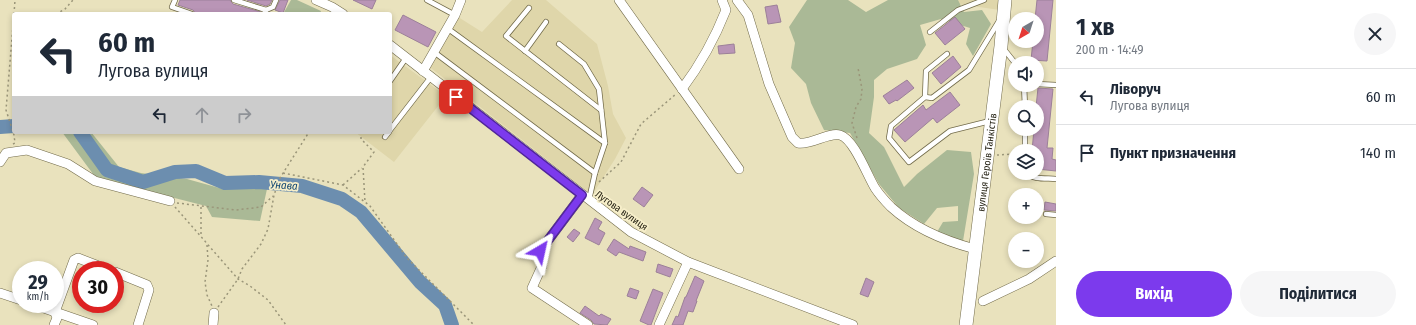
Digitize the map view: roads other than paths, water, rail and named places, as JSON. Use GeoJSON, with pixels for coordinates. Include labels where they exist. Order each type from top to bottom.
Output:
{"type":"FeatureCollection","features":[{"type":"Feature","properties":{"kind":"main road","name":"вулиця Героїв Танкістів"},"geometry":{"type":"LineString","coordinates":[[966,325],[1005,6]]}},
{"type":"Feature","properties":{"kind":"street"},"geometry":{"type":"LineString","coordinates":[[316,0],[340,12]]}},
{"type":"Feature","properties":{"kind":"street"},"geometry":{"type":"LineString","coordinates":[[423,71],[455,15],[461,0]]}},
{"type":"Feature","properties":{"kind":"street"},"geometry":{"type":"LineString","coordinates":[[619,0],[739,169]]}},
{"type":"Feature","properties":{"kind":"street"},"geometry":{"type":"LineString","coordinates":[[682,89],[718,30],[726,10],[722,0]]}},
{"type":"Feature","properties":{"kind":"street"},"geometry":{"type":"LineString","coordinates":[[737,0],[748,15],[769,84],[792,137],[798,143],[804,144],[834,135],[843,137],[852,146],[875,187],[891,207],[913,224],[936,236],[975,249]]}},
{"type":"Feature","properties":{"kind":"street","name":"Лугова вулиця"},"geometry":{"type":"LineString","coordinates":[[392,47],[631,232],[688,262],[853,325]]}},
{"type":"Feature","properties":{"kind":"street"},"geometry":{"type":"LineString","coordinates":[[0,162],[6,153],[27,150],[68,164],[94,181],[170,201]]}},
{"type":"Feature","properties":{"kind":"street"},"geometry":{"type":"LineString","coordinates":[[582,195],[540,251],[542,266],[532,288],[588,325]]}},
{"type":"Feature","properties":{"kind":"street"},"geometry":{"type":"LineString","coordinates":[[74,261],[78,258],[86,261]]}},
{"type":"Feature","properties":{"kind":"street"},"geometry":{"type":"LineString","coordinates":[[983,301],[1030,278],[1056,261]]}},
{"type":"Feature","properties":{"kind":"street"},"geometry":{"type":"LineString","coordinates":[[659,325],[688,262]]}},
{"type":"Feature","properties":{"kind":"street"},"geometry":{"type":"LineString","coordinates":[[64,287],[72,265]]}},
{"type":"Feature","properties":{"kind":"street"},"geometry":{"type":"LineString","coordinates":[[124,276],[147,285],[149,290],[138,325]]}},
{"type":"Feature","properties":{"kind":"street"},"geometry":{"type":"LineString","coordinates":[[0,293],[12,297]]}},
{"type":"Feature","properties":{"kind":"street"},"geometry":{"type":"LineString","coordinates":[[54,325],[57,318],[55,313]]}},
{"type":"Feature","properties":{"kind":"street"},"geometry":{"type":"LineString","coordinates":[[58,313],[94,325]]}},
{"type":"Feature","properties":{"kind":"street"},"geometry":{"type":"LineString","coordinates":[[213,325],[214,313]]}},
{"type":"Feature","properties":{"kind":"lane"},"geometry":{"type":"LineString","coordinates":[[175,0],[172,7],[186,12]]}},
{"type":"Feature","properties":{"kind":"lane"},"geometry":{"type":"LineString","coordinates":[[234,0],[265,12],[273,7],[276,0]]}},
{"type":"Feature","properties":{"kind":"lane"},"geometry":{"type":"LineString","coordinates":[[427,0],[455,15]]}},
{"type":"Feature","properties":{"kind":"lane"},"geometry":{"type":"LineString","coordinates":[[930,32],[958,10],[984,0]]}},
{"type":"Feature","properties":{"kind":"lane"},"geometry":{"type":"LineString","coordinates":[[924,97],[932,98],[969,70],[1005,6]]}},
{"type":"Feature","properties":{"kind":"lane"},"geometry":{"type":"LineString","coordinates":[[529,8],[506,36],[601,110]]}},
{"type":"Feature","properties":{"kind":"lane"},"geometry":{"type":"LineString","coordinates":[[525,51],[546,22]]}},
{"type":"Feature","properties":{"kind":"lane"},"geometry":{"type":"LineString","coordinates":[[447,28],[605,143]]}},
{"type":"Feature","properties":{"kind":"lane"},"geometry":{"type":"LineString","coordinates":[[559,44],[584,64],[599,88],[605,143],[595,173],[589,200]]}},
{"type":"Feature","properties":{"kind":"lane"},"geometry":{"type":"LineString","coordinates":[[1001,46],[1009,56]]}},
{"type":"Feature","properties":{"kind":"lane"},"geometry":{"type":"LineString","coordinates":[[434,52],[595,173]]}},
{"type":"Feature","properties":{"kind":"lane"},"geometry":{"type":"LineString","coordinates":[[947,54],[926,71],[924,97],[891,126],[889,138],[908,162],[950,131],[991,121]]}},
{"type":"Feature","properties":{"kind":"lane"},"geometry":{"type":"LineString","coordinates":[[392,78],[406,58]]}},
{"type":"Feature","properties":{"kind":"lane"},"geometry":{"type":"LineString","coordinates":[[392,127],[431,77]]}},
{"type":"Feature","properties":{"kind":"lane"},"geometry":{"type":"LineString","coordinates":[[1044,84],[1056,85]]}},
{"type":"Feature","properties":{"kind":"lane"},"geometry":{"type":"LineString","coordinates":[[1044,178],[1056,179]]}},
{"type":"Feature","properties":{"kind":"lane"},"geometry":{"type":"LineString","coordinates":[[1046,214],[1056,215]]}},
{"type":"Feature","properties":{"kind":"waterway","name":"Унава"},"geometry":{"type":"LineString","coordinates":[[0,127],[12,126]]}},
{"type":"Feature","properties":{"kind":"waterway","name":"Унава"},"geometry":{"type":"LineString","coordinates":[[81,134],[107,170],[143,182],[175,172],[196,171],[225,183],[259,182],[302,186],[342,199],[361,212],[420,282],[445,305],[452,325]]}}]}
